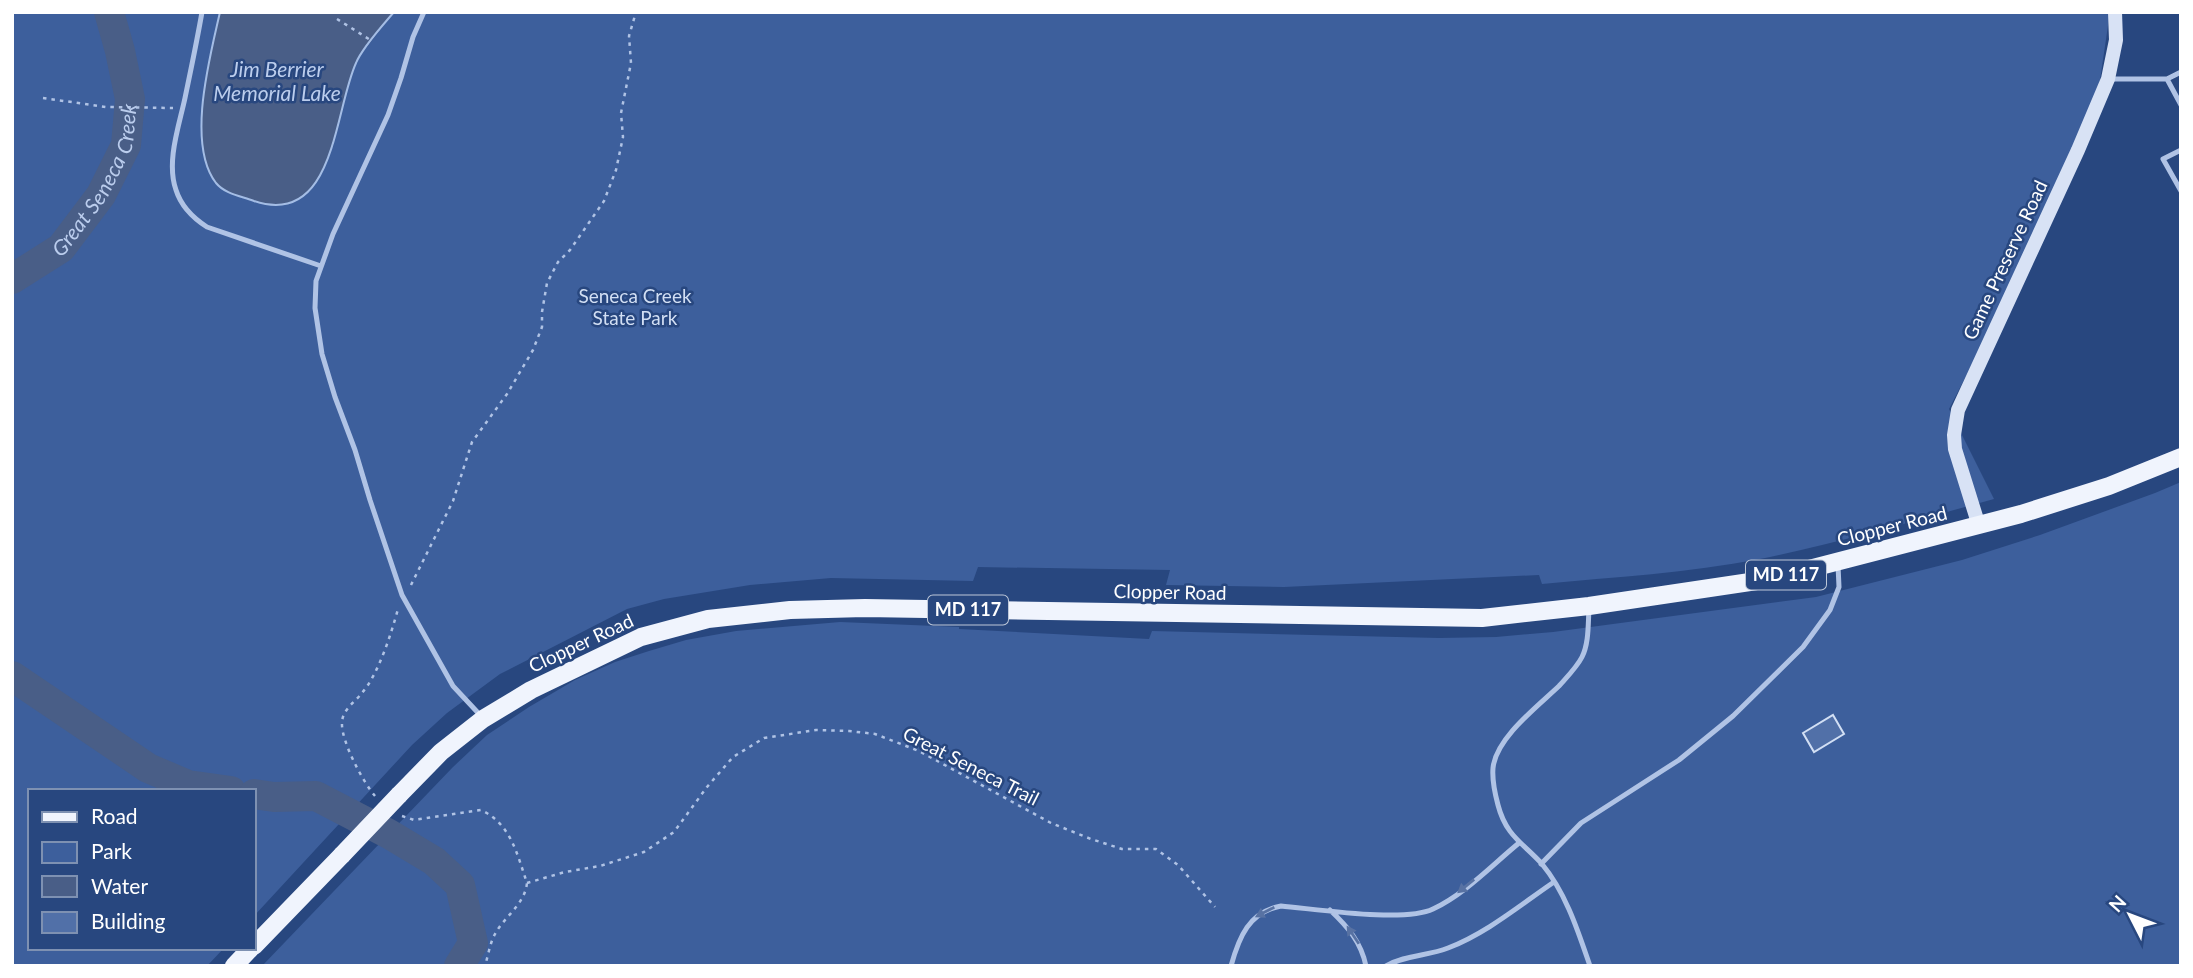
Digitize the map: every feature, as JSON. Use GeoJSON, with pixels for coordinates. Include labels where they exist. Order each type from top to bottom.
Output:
{"type":"FeatureCollection","features":[{"type":"Feature","properties":{"kind":"main road","name":"Clopper Road"},"geometry":{"type":"LineString","coordinates":[[256,944],[441,752],[483,719],[531,690],[641,637],[708,619],[790,610],[865,608],[1482,618],[1589,606],[1770,579],[2021,514],[2109,486],[2181,457]]}},
{"type":"Feature","properties":{"kind":"main road","name":"Clopper Road"},"geometry":{"type":"LineString","coordinates":[[234,966],[250,950]]}},
{"type":"Feature","properties":{"kind":"street","name":"Game Preserve Road"},"geometry":{"type":"LineString","coordinates":[[1979,526],[1955,449],[1958,410],[2108,79],[2116,40],[2115,12]]}},
{"type":"Feature","properties":{"kind":"lane"},"geometry":{"type":"LineString","coordinates":[[202,12],[175,145],[175,189],[195,219],[206,227],[321,266]]}},
{"type":"Feature","properties":{"kind":"lane"},"geometry":{"type":"LineString","coordinates":[[424,12],[413,37],[388,115],[321,266],[316,281],[315,307],[322,354],[402,595],[453,687],[483,719]]}},
{"type":"Feature","properties":{"kind":"lane"},"geometry":{"type":"LineString","coordinates":[[2108,79],[2167,79],[2181,72]]}},
{"type":"Feature","properties":{"kind":"lane"},"geometry":{"type":"LineString","coordinates":[[2167,79],[2181,105]]}},
{"type":"Feature","properties":{"kind":"lane"},"geometry":{"type":"LineString","coordinates":[[2181,150],[2163,159],[2181,191]]}},
{"type":"Feature","properties":{"kind":"lane"},"geometry":{"type":"LineString","coordinates":[[1541,864],[1581,823],[1679,760],[1722,725],[1802,648],[1830,610],[1839,587],[1838,562]]}},
{"type":"Feature","properties":{"kind":"lane"},"geometry":{"type":"LineString","coordinates":[[1589,606],[1583,656],[1564,680],[1513,731],[1499,750],[1493,767],[1497,804],[1504,824],[1554,882],[1569,909],[1590,966]]}},
{"type":"Feature","properties":{"kind":"lane"},"geometry":{"type":"LineString","coordinates":[[1231,966],[1241,935],[1248,924],[1271,908],[1281,906],[1390,915],[1430,911],[1450,900],[1519,843]]}},
{"type":"Feature","properties":{"kind":"lane"},"geometry":{"type":"LineString","coordinates":[[1386,966],[1396,960],[1446,950],[1468,940],[1554,882]]}},
{"type":"Feature","properties":{"kind":"lane"},"geometry":{"type":"LineString","coordinates":[[1330,910],[1350,929],[1363,951],[1366,966]]}},
{"type":"Feature","properties":{"kind":"path"},"geometry":{"type":"LineString","coordinates":[[379,801],[350,752],[342,722],[345,711],[371,680],[393,626],[402,595],[411,586],[453,500],[472,442],[507,394],[533,350],[542,327],[547,283],[558,262],[570,250],[604,201],[616,170],[623,137],[621,113],[631,64],[629,36],[636,12]]}},
{"type":"Feature","properties":{"kind":"path"},"geometry":{"type":"LineString","coordinates":[[337,19],[372,41]]}},
{"type":"Feature","properties":{"kind":"path"},"geometry":{"type":"LineString","coordinates":[[43,98],[106,107],[183,108]]}},
{"type":"Feature","properties":{"kind":"path","name":"Great Seneca Trail"},"geometry":{"type":"LineString","coordinates":[[527,883],[600,866],[644,852],[674,832],[733,757],[764,738],[816,730],[849,731],[875,734],[919,751],[1051,823],[1091,839],[1122,849],[1156,849],[1178,865],[1215,907]]}},
{"type":"Feature","properties":{"kind":"path"},"geometry":{"type":"LineString","coordinates":[[398,814],[414,820],[481,810],[491,814],[510,835],[527,883],[512,914],[495,934],[485,966]]}},
{"type":"Feature","properties":{"kind":"green space","name":"Seneca Creek State Park"},"geometry":{"type":"Polygon","coordinates":[[[12,12],[220,12],[207,73],[202,114],[202,135],[210,175],[333,147],[356,61],[394,12],[2110,12],[2100,80],[2089,118],[2037,238],[1949,409],[1994,499],[1848,539],[1760,559],[1679,571],[1542,584],[1539,575],[1284,587],[1166,585],[1170,570],[978,567],[973,581],[831,578],[750,585],[664,599],[627,609],[500,674],[447,713],[412,745],[256,914],[256,789],[28,789],[28,950],[222,950],[207,966],[12,966],[12,12]]]}},
{"type":"Feature","properties":{"kind":"green space"},"geometry":{"type":"Polygon","coordinates":[[[2181,482],[2181,966],[262,966],[487,735],[575,680],[615,662],[686,640],[736,631],[840,622],[1149,639],[1152,631],[1439,638],[1553,632],[1816,597],[1962,560],[2040,535],[2181,482]]]}},
{"type":"Feature","properties":{"kind":"water","name":"Jim Berrier Memorial Lake"},"geometry":{"type":"Polygon","coordinates":[[[220,12],[394,12],[356,63],[327,160],[316,182],[301,198],[281,205],[239,196],[220,187],[207,166],[201,124],[203,100],[220,12]]]}},
{"type":"Feature","properties":{"kind":"building"},"geometry":{"type":"Polygon","coordinates":[[[1833,715],[1844,734],[1814,752],[1803,733],[1833,715]]]}},
{"type":"Feature","properties":{"kind":"waterway","name":"Great Seneca Creek"},"geometry":{"type":"LineString","coordinates":[[12,279],[61,248],[101,195],[126,145],[130,99],[109,12]]}},
{"type":"Feature","properties":{"kind":"waterway","name":"Great Seneca Creek"},"geometry":{"type":"LineString","coordinates":[[12,676],[148,768],[188,785],[217,789]]}},
{"type":"Feature","properties":{"kind":"waterway","name":"Great Seneca Creek"},"geometry":{"type":"LineString","coordinates":[[256,794],[274,797],[316,796],[434,861],[460,885],[473,943],[459,966]]}}]}
